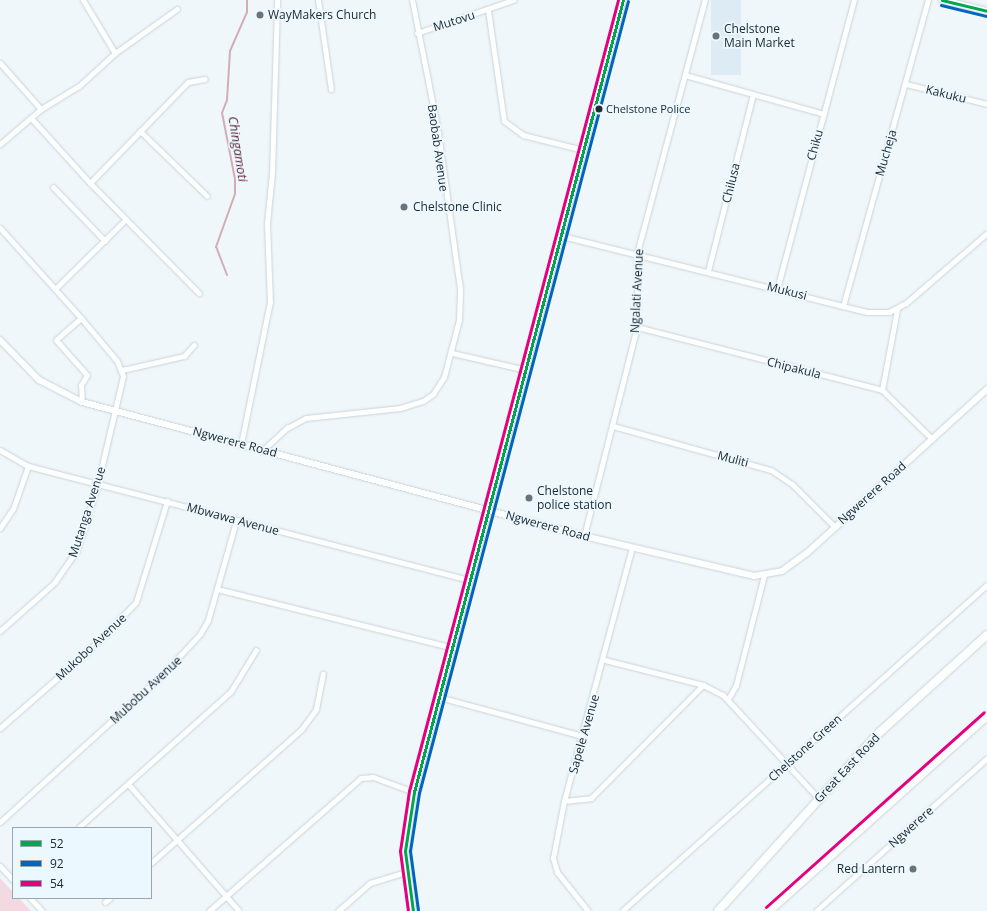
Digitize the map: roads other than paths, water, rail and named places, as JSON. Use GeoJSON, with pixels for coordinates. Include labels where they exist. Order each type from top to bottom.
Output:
{"type":"FeatureCollection","features":[{"type":"Feature","properties":{"kind":"main road","name":"Great East Road"},"geometry":{"type":"LineString","coordinates":[[718,911],[818,798],[880,732],[987,635]]}},
{"type":"Feature","properties":{"kind":"main road"},"geometry":{"type":"LineString","coordinates":[[769,911],[987,717]]}},
{"type":"Feature","properties":{"kind":"street"},"geometry":{"type":"LineString","coordinates":[[83,0],[115,53]]}},
{"type":"Feature","properties":{"kind":"street"},"geometry":{"type":"LineString","coordinates":[[241,444],[270,302],[267,223],[272,173],[277,0]]}},
{"type":"Feature","properties":{"kind":"street"},"geometry":{"type":"LineString","coordinates":[[318,0],[331,89]]}},
{"type":"Feature","properties":{"kind":"street","name":"Baobab Avenue"},"geometry":{"type":"LineString","coordinates":[[263,450],[287,428],[306,418],[400,408],[422,401],[439,388],[452,353],[459,320],[460,289],[436,126],[417,33],[412,0]]}},
{"type":"Feature","properties":{"kind":"street","name":"Mutovu"},"geometry":{"type":"LineString","coordinates":[[417,33],[488,10],[512,0]]}},
{"type":"Feature","properties":{"kind":"street"},"geometry":{"type":"LineString","coordinates":[[413,911],[406,872],[406,837],[414,792],[490,510],[623,0]]}},
{"type":"Feature","properties":{"kind":"street","name":"Ngalati Avenue"},"geometry":{"type":"LineString","coordinates":[[584,536],[637,327],[637,253],[705,0]]}},
{"type":"Feature","properties":{"kind":"street","name":"Chiku"},"geometry":{"type":"LineString","coordinates":[[777,289],[854,0]]}},
{"type":"Feature","properties":{"kind":"street","name":"Mucheja"},"geometry":{"type":"LineString","coordinates":[[843,306],[906,84],[928,0]]}},
{"type":"Feature","properties":{"kind":"street"},"geometry":{"type":"LineString","coordinates":[[942,0],[987,11]]}},
{"type":"Feature","properties":{"kind":"street"},"geometry":{"type":"LineString","coordinates":[[0,143],[41,109],[79,86],[115,53],[177,9]]}},
{"type":"Feature","properties":{"kind":"street"},"geometry":{"type":"LineString","coordinates":[[488,10],[504,121],[522,135],[583,150]]}},
{"type":"Feature","properties":{"kind":"street"},"geometry":{"type":"LineString","coordinates":[[0,63],[41,109]]}},
{"type":"Feature","properties":{"kind":"street"},"geometry":{"type":"LineString","coordinates":[[685,75],[824,114]]}},
{"type":"Feature","properties":{"kind":"street"},"geometry":{"type":"LineString","coordinates":[[90,183],[188,82],[205,78]]}},
{"type":"Feature","properties":{"kind":"street","name":"Kakuku"},"geometry":{"type":"LineString","coordinates":[[906,84],[987,104]]}},
{"type":"Feature","properties":{"kind":"street","name":"Chilusa"},"geometry":{"type":"LineString","coordinates":[[708,271],[753,95]]}},
{"type":"Feature","properties":{"kind":"street"},"geometry":{"type":"LineString","coordinates":[[31,118],[90,183],[199,293]]}},
{"type":"Feature","properties":{"kind":"street"},"geometry":{"type":"LineString","coordinates":[[140,131],[207,196]]}},
{"type":"Feature","properties":{"kind":"street"},"geometry":{"type":"LineString","coordinates":[[53,187],[105,241]]}},
{"type":"Feature","properties":{"kind":"street"},"geometry":{"type":"LineString","coordinates":[[56,288],[126,219]]}},
{"type":"Feature","properties":{"kind":"street"},"geometry":{"type":"LineString","coordinates":[[0,228],[56,288],[122,370],[184,356],[194,345]]}},
{"type":"Feature","properties":{"kind":"street"},"geometry":{"type":"LineString","coordinates":[[932,439],[882,390],[897,310],[987,233]]}},
{"type":"Feature","properties":{"kind":"street","name":"Mukusi"},"geometry":{"type":"LineString","coordinates":[[562,236],[637,253],[867,312],[897,310]]}},
{"type":"Feature","properties":{"kind":"street"},"geometry":{"type":"LineString","coordinates":[[81,318],[56,340],[87,375],[81,385],[82,402]]}},
{"type":"Feature","properties":{"kind":"street","name":"Chipakula"},"geometry":{"type":"LineString","coordinates":[[637,327],[882,390]]}},
{"type":"Feature","properties":{"kind":"street","name":"Ngwerere Road"},"geometry":{"type":"LineString","coordinates":[[0,340],[39,380],[82,402],[584,536],[754,576],[764,575],[791,566],[986,391]]}},
{"type":"Feature","properties":{"kind":"street"},"geometry":{"type":"LineString","coordinates":[[452,353],[526,370]]}},
{"type":"Feature","properties":{"kind":"street","name":"Mutanga Avenue"},"geometry":{"type":"LineString","coordinates":[[0,631],[69,566],[98,483],[116,412],[122,370]]}},
{"type":"Feature","properties":{"kind":"street","name":"Muliti"},"geometry":{"type":"LineString","coordinates":[[613,426],[771,470],[792,484],[834,527]]}},
{"type":"Feature","properties":{"kind":"street","name":"Mbwawa Avenue"},"geometry":{"type":"LineString","coordinates":[[0,450],[28,466],[167,501],[236,521],[470,580]]}},
{"type":"Feature","properties":{"kind":"street"},"geometry":{"type":"LineString","coordinates":[[0,528],[13,509],[28,466]]}},
{"type":"Feature","properties":{"kind":"street","name":"Mukobo Avenue"},"geometry":{"type":"LineString","coordinates":[[0,728],[89,650],[136,602],[167,501]]}},
{"type":"Feature","properties":{"kind":"street","name":"Mubobu Avenue"},"geometry":{"type":"LineString","coordinates":[[0,822],[186,651],[208,620],[236,521]]}},
{"type":"Feature","properties":{"kind":"street","name":"Sapele Avenue"},"geometry":{"type":"LineString","coordinates":[[588,911],[554,864],[564,801],[605,660],[632,547]]}},
{"type":"Feature","properties":{"kind":"street"},"geometry":{"type":"LineString","coordinates":[[728,699],[736,685],[764,575]]}},
{"type":"Feature","properties":{"kind":"street","name":"Chelstone Green"},"geometry":{"type":"LineString","coordinates":[[622,911],[987,585]]}},
{"type":"Feature","properties":{"kind":"street"},"geometry":{"type":"LineString","coordinates":[[217,589],[453,648]]}},
{"type":"Feature","properties":{"kind":"street"},"geometry":{"type":"LineString","coordinates":[[79,827],[129,785],[231,692],[256,650]]}},
{"type":"Feature","properties":{"kind":"street"},"geometry":{"type":"LineString","coordinates":[[605,660],[703,685],[728,699],[818,798]]}},
{"type":"Feature","properties":{"kind":"street"},"geometry":{"type":"LineString","coordinates":[[152,862],[306,726],[321,697],[323,674]]}},
{"type":"Feature","properties":{"kind":"street"},"geometry":{"type":"LineString","coordinates":[[564,801],[591,798],[703,685]]}},
{"type":"Feature","properties":{"kind":"street"},"geometry":{"type":"LineString","coordinates":[[439,698],[583,736]]}},
{"type":"Feature","properties":{"kind":"street","name":"Ngwerere"},"geometry":{"type":"LineString","coordinates":[[816,911],[987,758]]}},
{"type":"Feature","properties":{"kind":"street"},"geometry":{"type":"LineString","coordinates":[[209,911],[361,778],[373,777],[414,792]]}},
{"type":"Feature","properties":{"kind":"street"},"geometry":{"type":"LineString","coordinates":[[129,785],[239,911]]}},
{"type":"Feature","properties":{"kind":"street"},"geometry":{"type":"LineString","coordinates":[[0,866],[12,879]]}},
{"type":"Feature","properties":{"kind":"street"},"geometry":{"type":"LineString","coordinates":[[338,911],[370,883],[406,872]]}},
{"type":"Feature","properties":{"kind":"street"},"geometry":{"type":"LineString","coordinates":[[31,899],[42,911]]}},
{"type":"Feature","properties":{"kind":"street"},"geometry":{"type":"LineString","coordinates":[[105,902],[109,899]]}},
{"type":"Feature","properties":{"kind":"waterway","name":"Chingamoti"},"geometry":{"type":"LineString","coordinates":[[227,275],[216,247],[235,194],[235,179],[222,113],[227,100],[230,51],[247,12],[247,0]]}},
{"type":"Feature","properties":{"kind":"place","name":"WayMakers Church"},"geometry":{"type":"Point","coordinates":[260,15]}},
{"type":"Feature","properties":{"kind":"place","name":"Chelstone Main Market"},"geometry":{"type":"Point","coordinates":[716,36]}},
{"type":"Feature","properties":{"kind":"place","name":"Chelstone Police"},"geometry":{"type":"Point","coordinates":[599,109]}},
{"type":"Feature","properties":{"kind":"place","name":"Chelstone Clinic"},"geometry":{"type":"Point","coordinates":[404,207]}},
{"type":"Feature","properties":{"kind":"place","name":"Chelstone police station"},"geometry":{"type":"Point","coordinates":[529,498]}},
{"type":"Feature","properties":{"kind":"place","name":"Red Lantern"},"geometry":{"type":"Point","coordinates":[913,869]}}]}
